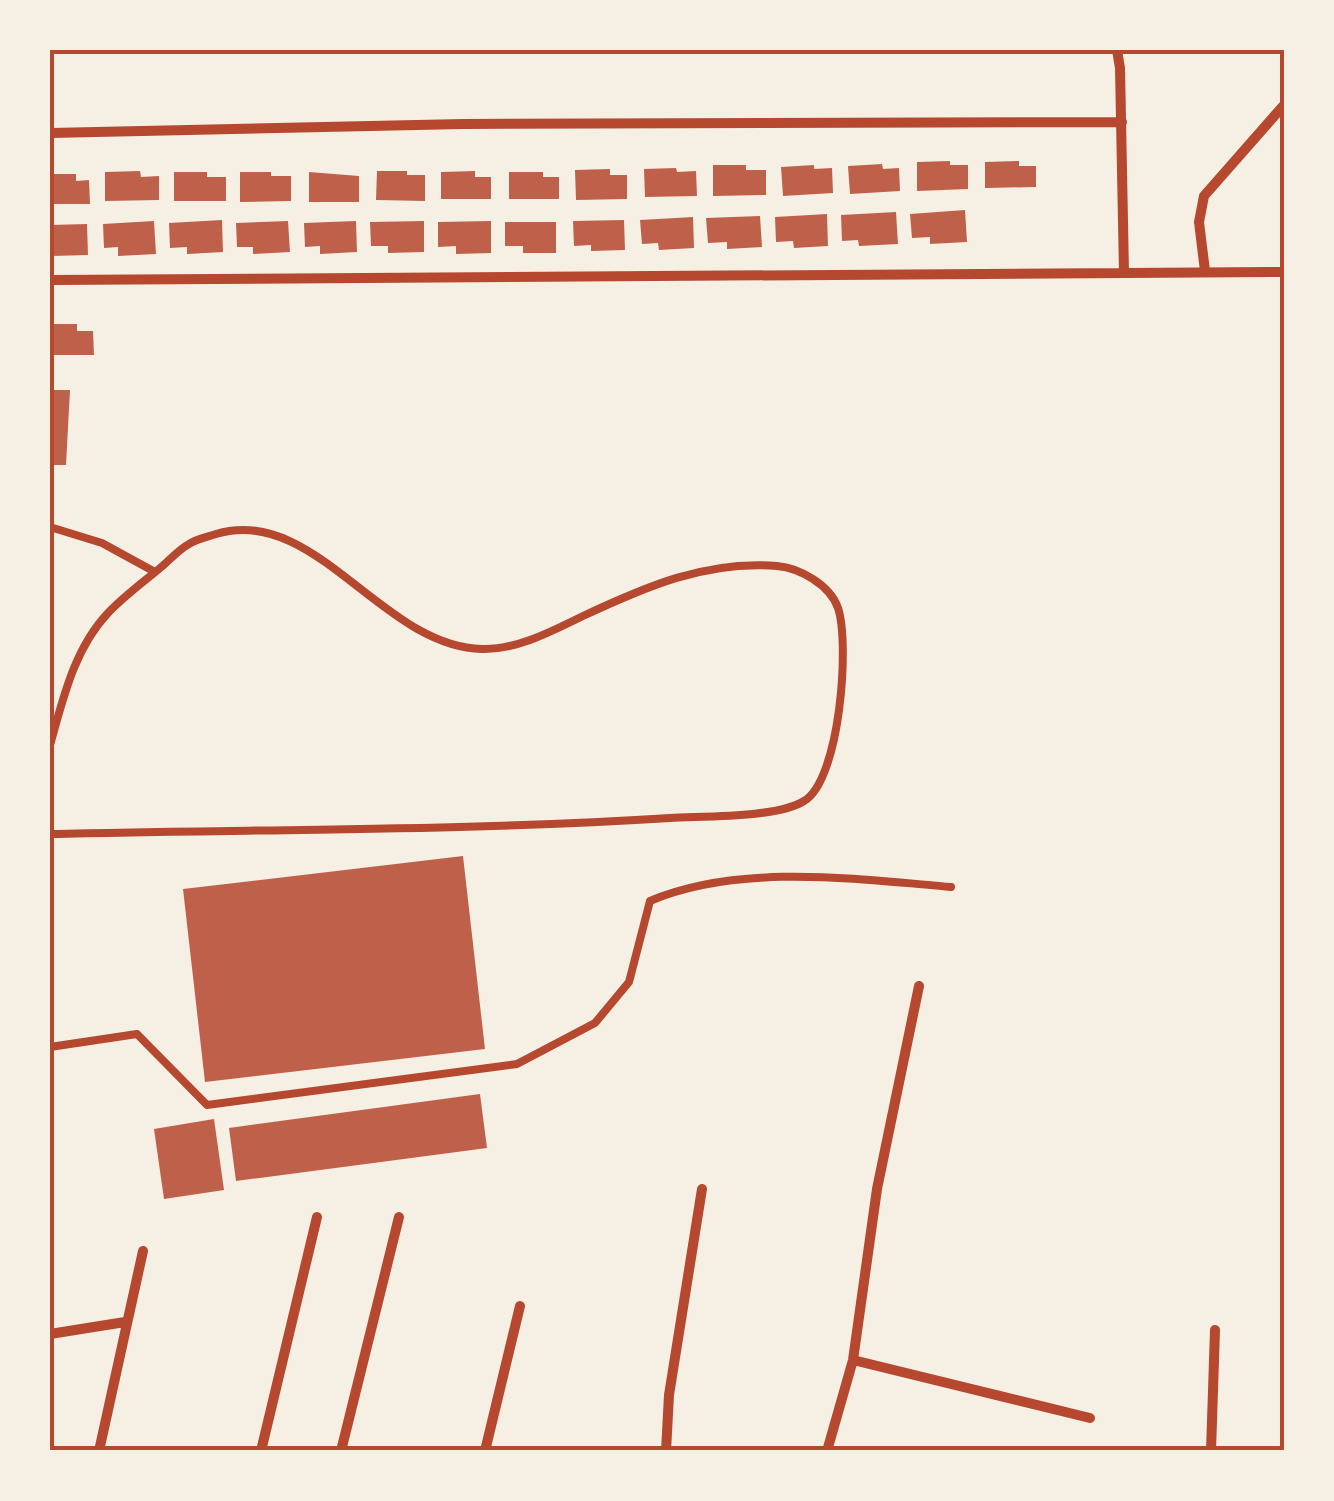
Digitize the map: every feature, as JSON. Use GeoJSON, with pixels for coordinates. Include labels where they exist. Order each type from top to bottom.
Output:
{"type":"FeatureCollection","features":[{"type":"Feature","properties":{"kind":"street"},"geometry":{"type":"LineString","coordinates":[[1117,50],[1124,273]]}},
{"type":"Feature","properties":{"kind":"street"},"geometry":{"type":"LineString","coordinates":[[1205,271],[1198,222],[1204,196],[1284,105]]}},
{"type":"Feature","properties":{"kind":"street"},"geometry":{"type":"LineString","coordinates":[[50,133],[483,124],[1122,122]]}},
{"type":"Feature","properties":{"kind":"street"},"geometry":{"type":"LineString","coordinates":[[50,280],[1284,272]]}},
{"type":"Feature","properties":{"kind":"street"},"geometry":{"type":"LineString","coordinates":[[827,1451],[854,1360],[876,1189],[919,986]]}},
{"type":"Feature","properties":{"kind":"street"},"geometry":{"type":"LineString","coordinates":[[666,1451],[671,1382],[702,1190]]}},
{"type":"Feature","properties":{"kind":"street"},"geometry":{"type":"LineString","coordinates":[[262,1451],[317,1217]]}},
{"type":"Feature","properties":{"kind":"street"},"geometry":{"type":"LineString","coordinates":[[341,1451],[399,1217]]}},
{"type":"Feature","properties":{"kind":"street"},"geometry":{"type":"LineString","coordinates":[[98,1451],[143,1251]]}},
{"type":"Feature","properties":{"kind":"street"},"geometry":{"type":"LineString","coordinates":[[485,1451],[520,1306]]}},
{"type":"Feature","properties":{"kind":"street"},"geometry":{"type":"LineString","coordinates":[[50,1334],[125,1322]]}},
{"type":"Feature","properties":{"kind":"street"},"geometry":{"type":"LineString","coordinates":[[1211,1451],[1215,1330]]}},
{"type":"Feature","properties":{"kind":"street"},"geometry":{"type":"LineString","coordinates":[[854,1360],[1090,1418]]}},
{"type":"Feature","properties":{"kind":"lane"},"geometry":{"type":"LineString","coordinates":[[50,527],[102,544],[155,572]]}},
{"type":"Feature","properties":{"kind":"lane"},"geometry":{"type":"LineString","coordinates":[[50,745],[83,646],[108,613],[190,542],[231,530],[270,532],[306,548],[386,611],[444,644],[484,650],[518,644],[648,586],[717,566],[782,566],[819,582],[837,604],[844,644],[828,770],[804,802],[766,812],[584,823],[50,834]]}},
{"type":"Feature","properties":{"kind":"lane"},"geometry":{"type":"LineString","coordinates":[[50,1047],[137,1034],[208,1105],[517,1064],[594,1023],[629,982],[650,901],[682,888],[811,874],[952,886]]}},
{"type":"Feature","properties":{"kind":"building"},"geometry":{"type":"Polygon","coordinates":[[[950,161],[950,165],[968,165],[968,189],[917,191],[917,162],[950,161]]]}},
{"type":"Feature","properties":{"kind":"building"},"geometry":{"type":"Polygon","coordinates":[[[1019,161],[1019,166],[1036,166],[1036,187],[985,188],[985,162],[1019,161]]]}},
{"type":"Feature","properties":{"kind":"building"},"geometry":{"type":"Polygon","coordinates":[[[882,164],[883,169],[899,168],[900,191],[850,194],[848,166],[882,164]]]}},
{"type":"Feature","properties":{"kind":"building"},"geometry":{"type":"Polygon","coordinates":[[[713,165],[746,165],[746,170],[766,170],[766,195],[713,196],[713,165]]]}},
{"type":"Feature","properties":{"kind":"building"},"geometry":{"type":"Polygon","coordinates":[[[814,165],[814,169],[832,168],[833,193],[783,196],[781,167],[814,165]]]}},
{"type":"Feature","properties":{"kind":"building"},"geometry":{"type":"Polygon","coordinates":[[[676,168],[677,172],[696,171],[697,196],[645,197],[644,169],[676,168]]]}},
{"type":"Feature","properties":{"kind":"building"},"geometry":{"type":"Polygon","coordinates":[[[610,169],[610,175],[627,175],[627,199],[576,200],[575,170],[610,169]]]}},
{"type":"Feature","properties":{"kind":"building"},"geometry":{"type":"Polygon","coordinates":[[[140,171],[141,177],[159,176],[159,200],[105,201],[105,172],[140,171]]]}},
{"type":"Feature","properties":{"kind":"building"},"geometry":{"type":"Polygon","coordinates":[[[377,171],[425,175],[425,201],[376,200],[377,171]]]}},
{"type":"Feature","properties":{"kind":"building"},"geometry":{"type":"Polygon","coordinates":[[[475,171],[475,177],[491,177],[491,199],[441,199],[441,172],[475,171]]]}},
{"type":"Feature","properties":{"kind":"building"},"geometry":{"type":"Polygon","coordinates":[[[174,172],[207,172],[207,177],[226,177],[226,201],[174,201],[174,172]]]}},
{"type":"Feature","properties":{"kind":"building"},"geometry":{"type":"Polygon","coordinates":[[[240,172],[291,176],[291,201],[240,202],[240,172]]]}},
{"type":"Feature","properties":{"kind":"building"},"geometry":{"type":"Polygon","coordinates":[[[309,172],[359,176],[359,202],[309,202],[309,172]]]}},
{"type":"Feature","properties":{"kind":"building"},"geometry":{"type":"Polygon","coordinates":[[[509,172],[543,172],[543,177],[559,177],[559,199],[509,199],[509,172]]]}},
{"type":"Feature","properties":{"kind":"building"},"geometry":{"type":"Polygon","coordinates":[[[50,174],[76,174],[76,181],[89,180],[90,204],[50,204],[50,174]]]}},
{"type":"Feature","properties":{"kind":"building"},"geometry":{"type":"Polygon","coordinates":[[[965,210],[967,242],[930,244],[930,237],[912,238],[910,214],[965,210]]]}},
{"type":"Feature","properties":{"kind":"building"},"geometry":{"type":"Polygon","coordinates":[[[896,212],[898,244],[859,246],[858,240],[842,241],[841,215],[896,212]]]}},
{"type":"Feature","properties":{"kind":"building"},"geometry":{"type":"Polygon","coordinates":[[[827,214],[828,246],[794,248],[793,241],[776,242],[775,217],[827,214]]]}},
{"type":"Feature","properties":{"kind":"building"},"geometry":{"type":"Polygon","coordinates":[[[760,216],[762,247],[727,249],[727,242],[708,243],[706,218],[760,216]]]}},
{"type":"Feature","properties":{"kind":"building"},"geometry":{"type":"Polygon","coordinates":[[[693,217],[694,248],[659,250],[658,243],[642,244],[640,220],[693,217]]]}},
{"type":"Feature","properties":{"kind":"building"},"geometry":{"type":"Polygon","coordinates":[[[222,220],[223,252],[187,254],[187,247],[170,248],[169,223],[222,220]]]}},
{"type":"Feature","properties":{"kind":"building"},"geometry":{"type":"Polygon","coordinates":[[[624,220],[625,250],[591,251],[591,245],[574,246],[573,221],[624,220]]]}},
{"type":"Feature","properties":{"kind":"building"},"geometry":{"type":"Polygon","coordinates":[[[154,221],[156,254],[118,256],[118,247],[104,248],[103,224],[154,221]]]}},
{"type":"Feature","properties":{"kind":"building"},"geometry":{"type":"Polygon","coordinates":[[[288,221],[290,252],[253,254],[253,247],[237,247],[236,223],[288,221]]]}},
{"type":"Feature","properties":{"kind":"building"},"geometry":{"type":"Polygon","coordinates":[[[356,221],[357,252],[320,254],[320,246],[305,247],[304,223],[356,221]]]}},
{"type":"Feature","properties":{"kind":"building"},"geometry":{"type":"Polygon","coordinates":[[[424,221],[424,252],[388,253],[388,246],[371,246],[370,222],[424,221]]]}},
{"type":"Feature","properties":{"kind":"building"},"geometry":{"type":"Polygon","coordinates":[[[491,221],[491,253],[456,254],[456,246],[438,247],[438,222],[491,221]]]}},
{"type":"Feature","properties":{"kind":"building"},"geometry":{"type":"Polygon","coordinates":[[[505,222],[556,222],[556,253],[523,253],[523,246],[505,246],[505,222]]]}},
{"type":"Feature","properties":{"kind":"building"},"geometry":{"type":"Polygon","coordinates":[[[87,224],[88,255],[51,256],[50,225],[87,224]]]}},
{"type":"Feature","properties":{"kind":"building"},"geometry":{"type":"Polygon","coordinates":[[[50,324],[77,324],[77,331],[93,331],[94,355],[50,355],[50,324]]]}},
{"type":"Feature","properties":{"kind":"building"},"geometry":{"type":"Polygon","coordinates":[[[50,390],[70,390],[66,465],[50,465],[50,390]]]}},
{"type":"Feature","properties":{"kind":"building"},"geometry":{"type":"Polygon","coordinates":[[[463,856],[485,1049],[205,1082],[183,889],[463,856]]]}},
{"type":"Feature","properties":{"kind":"building"},"geometry":{"type":"Polygon","coordinates":[[[480,1094],[487,1148],[236,1181],[229,1128],[480,1094]]]}},
{"type":"Feature","properties":{"kind":"building"},"geometry":{"type":"Polygon","coordinates":[[[214,1119],[224,1190],[164,1199],[154,1129],[214,1119]]]}}]}
